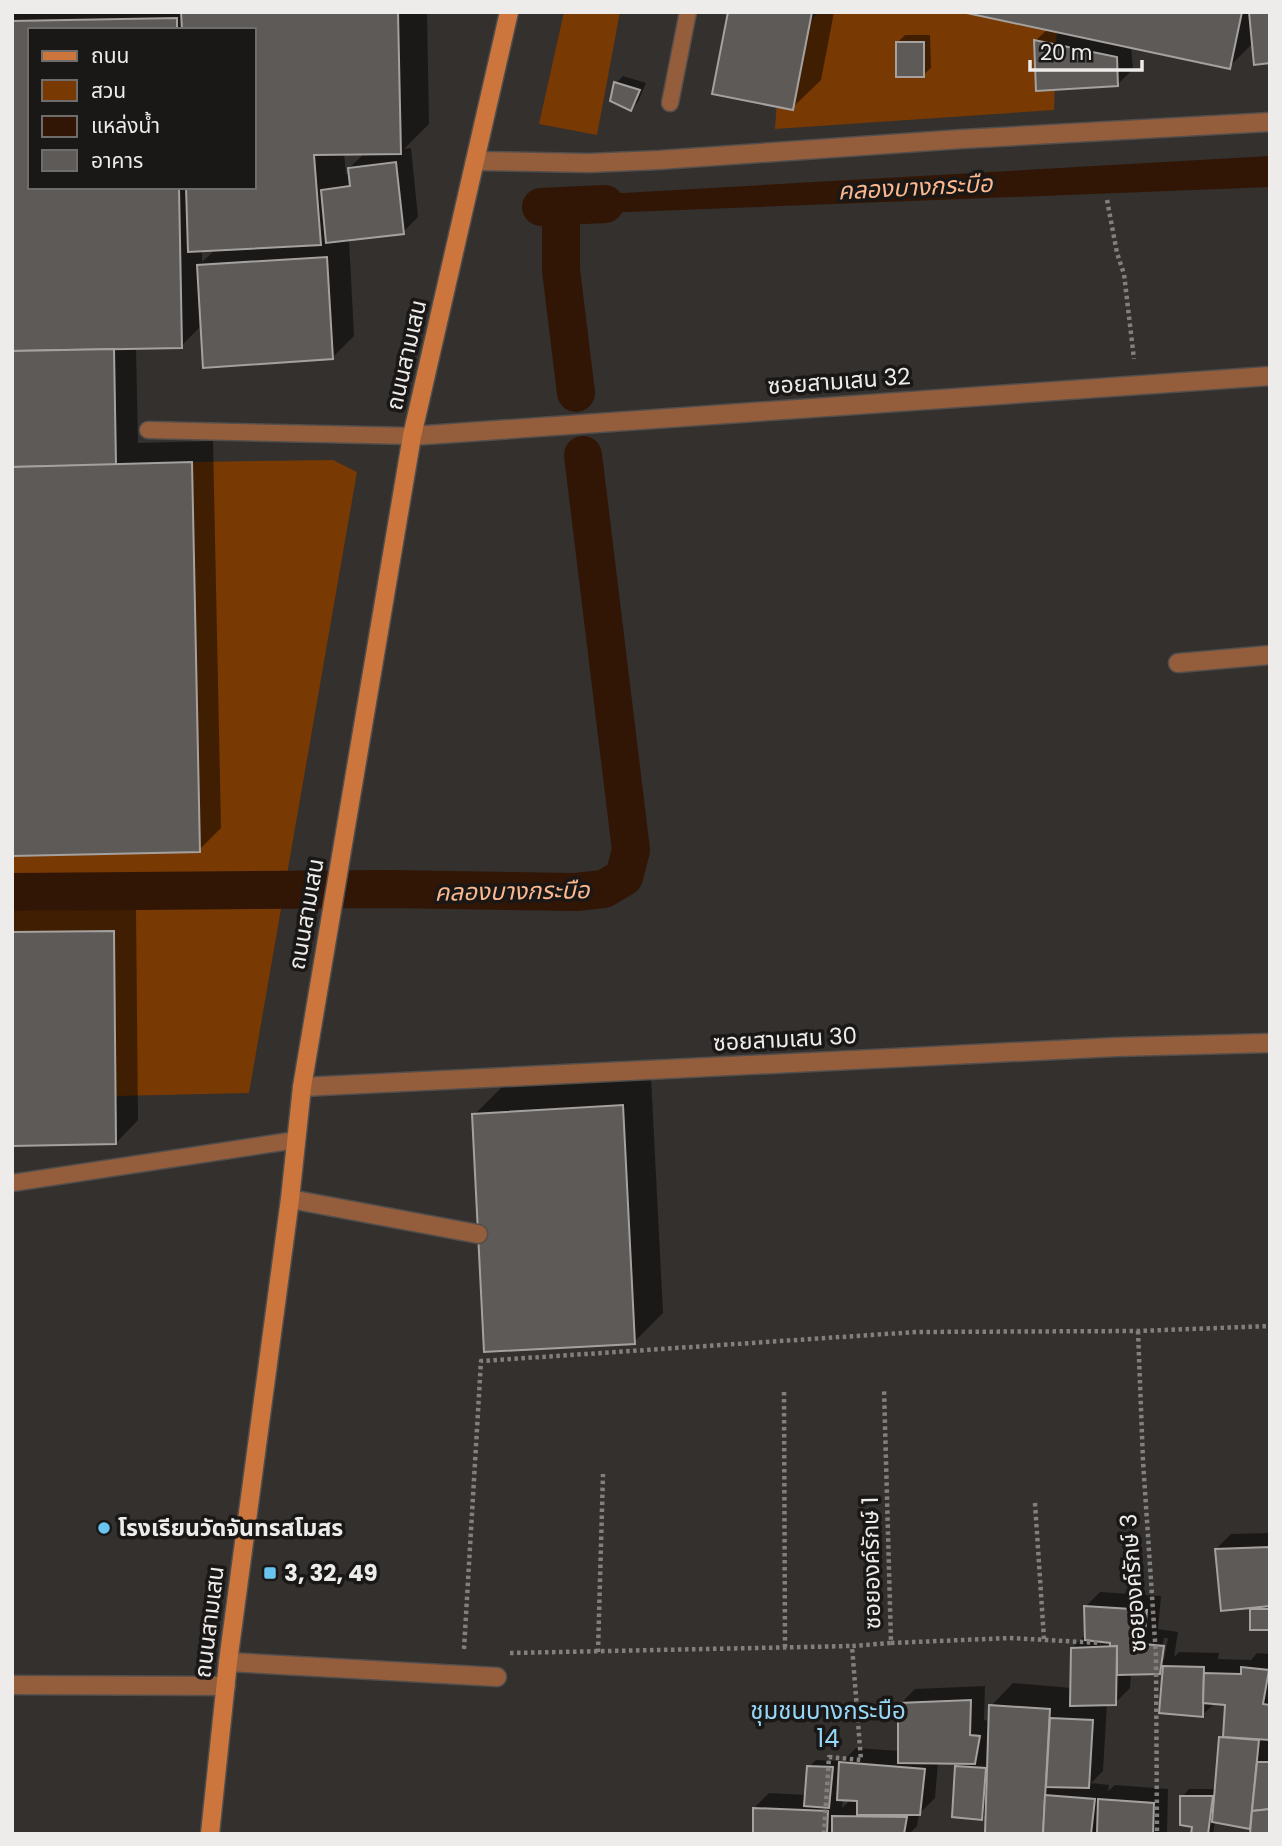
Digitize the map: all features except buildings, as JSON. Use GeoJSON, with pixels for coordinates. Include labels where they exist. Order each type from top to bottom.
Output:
{"type":"FeatureCollection","features":[{"type":"Feature","properties":{"kind":"main road","name":"ถนนสามเสน"},"geometry":{"type":"LineString","coordinates":[[210,1834],[228,1662],[290,1199],[302,1087],[412,436],[509,12]]}},
{"type":"Feature","properties":{"kind":"street"},"geometry":{"type":"LineString","coordinates":[[475,161],[589,163],[659,160],[976,138],[1270,122]]}},
{"type":"Feature","properties":{"kind":"street","name":"ซอยสามเสน 32"},"geometry":{"type":"LineString","coordinates":[[412,436],[1270,376]]}},
{"type":"Feature","properties":{"kind":"street"},"geometry":{"type":"LineString","coordinates":[[1178,663],[1270,655]]}},
{"type":"Feature","properties":{"kind":"street","name":"ซอยสามเสน 30"},"geometry":{"type":"LineString","coordinates":[[302,1087],[1116,1047],[1270,1043]]}},
{"type":"Feature","properties":{"kind":"street"},"geometry":{"type":"LineString","coordinates":[[290,1199],[478,1234]]}},
{"type":"Feature","properties":{"kind":"street"},"geometry":{"type":"LineString","coordinates":[[228,1662],[497,1677]]}},
{"type":"Feature","properties":{"kind":"street"},"geometry":{"type":"LineString","coordinates":[[12,1685],[226,1686]]}},
{"type":"Feature","properties":{"kind":"lane"},"geometry":{"type":"LineString","coordinates":[[670,103],[688,12]]}},
{"type":"Feature","properties":{"kind":"lane"},"geometry":{"type":"LineString","coordinates":[[148,430],[412,436]]}},
{"type":"Feature","properties":{"kind":"lane"},"geometry":{"type":"LineString","coordinates":[[12,1182],[296,1139]]}},
{"type":"Feature","properties":{"kind":"path"},"geometry":{"type":"LineString","coordinates":[[1107,200],[1117,253],[1124,274],[1136,384]]}},
{"type":"Feature","properties":{"kind":"path"},"geometry":{"type":"LineString","coordinates":[[464,1654],[481,1361],[916,1332],[1138,1331],[1270,1326]]}},
{"type":"Feature","properties":{"kind":"path","name":"ซอยองค์รักษ์ 3"},"geometry":{"type":"LineString","coordinates":[[1138,1331],[1143,1461],[1156,1656],[1157,1834]]}},
{"type":"Feature","properties":{"kind":"path","name":"ซอยองค์รักษ์ 1"},"geometry":{"type":"LineString","coordinates":[[824,1834],[829,1757],[861,1760],[852,1646],[891,1643],[884,1388]]}},
{"type":"Feature","properties":{"kind":"path"},"geometry":{"type":"LineString","coordinates":[[784,1392],[785,1648]]}},
{"type":"Feature","properties":{"kind":"path"},"geometry":{"type":"LineString","coordinates":[[598,1651],[603,1474]]}},
{"type":"Feature","properties":{"kind":"path"},"geometry":{"type":"LineString","coordinates":[[1035,1503],[1044,1639]]}},
{"type":"Feature","properties":{"kind":"path"},"geometry":{"type":"LineString","coordinates":[[891,1643],[1010,1637],[1101,1643]]}},
{"type":"Feature","properties":{"kind":"path"},"geometry":{"type":"LineString","coordinates":[[504,1653],[852,1646]]}},
{"type":"Feature","properties":{"kind":"green space"},"geometry":{"type":"Polygon","coordinates":[[[564,12],[620,12],[597,135],[539,124],[564,12]]]}},
{"type":"Feature","properties":{"kind":"green space"},"geometry":{"type":"Polygon","coordinates":[[[818,12],[1009,12],[1057,21],[1054,110],[775,129],[780,59],[818,12]]]}},
{"type":"Feature","properties":{"kind":"green space"},"geometry":{"type":"Polygon","coordinates":[[[333,460],[357,472],[249,1093],[116,1096],[12,1021],[12,856],[199,852],[192,462],[333,460]]]}},
{"type":"Feature","properties":{"kind":"water"},"geometry":{"type":"Polygon","coordinates":[[[1270,156],[1270,187],[550,215],[553,197],[1270,156]]]}},
{"type":"Feature","properties":{"kind":"waterway","name":"คลองบางกระบือ"},"geometry":{"type":"LineString","coordinates":[[541,207],[605,204]]}},
{"type":"Feature","properties":{"kind":"waterway","name":"คลองบางกระบือ"},"geometry":{"type":"LineString","coordinates":[[561,207],[561,270],[576,393]]}},
{"type":"Feature","properties":{"kind":"waterway","name":"คลองบางกระบือ"},"geometry":{"type":"LineString","coordinates":[[12,892],[390,889],[575,892],[604,889],[624,877],[631,850],[583,455]]}},
{"type":"Feature","properties":{"kind":"place","name":"โรงเรียนวัดจันทรสโมสร"},"geometry":{"type":"Point","coordinates":[104,1528]}},
{"type":"Feature","properties":{"kind":"place","name":"3, 32, 49"},"geometry":{"type":"Point","coordinates":[270,1573]}},
{"type":"Feature","properties":{"kind":"district","name":"ชุมชนบางกระบือ 14"},"geometry":{"type":"Point","coordinates":[828,1724]}}]}
